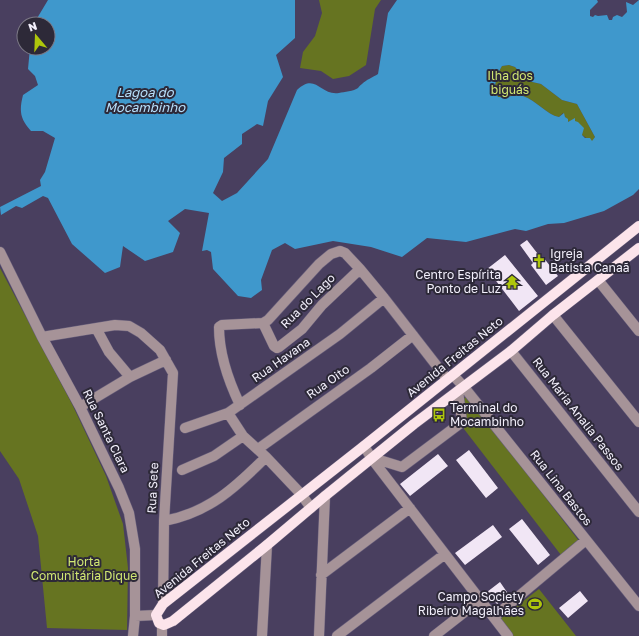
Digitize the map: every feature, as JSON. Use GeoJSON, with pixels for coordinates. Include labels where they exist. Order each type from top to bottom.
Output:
{"type":"FeatureCollection","features":[{"type":"Feature","properties":{"kind":"main road","name":"Avenida Freitas Neto"},"geometry":{"type":"LineString","coordinates":[[162,625],[158,621],[156,615],[163,604],[364,446],[639,226]]}},
{"type":"Feature","properties":{"kind":"main road"},"geometry":{"type":"LineString","coordinates":[[162,625],[170,623],[372,458],[511,351],[553,315],[639,248]]}},
{"type":"Feature","properties":{"kind":"main road"},"geometry":{"type":"LineString","coordinates":[[572,280],[583,292]]}},
{"type":"Feature","properties":{"kind":"street","name":"Rua do Lago"},"geometry":{"type":"LineString","coordinates":[[240,405],[224,364],[221,352],[219,327],[222,324],[263,323],[272,316],[319,264],[331,254],[340,251],[345,253],[360,269],[413,335],[450,377]]}},
{"type":"Feature","properties":{"kind":"street","name":"Rua Santa Clara"},"geometry":{"type":"LineString","coordinates":[[0,252],[42,337],[80,407],[119,488],[129,513],[135,549],[135,616],[133,636]]}},
{"type":"Feature","properties":{"kind":"street","name":"Rua do Lago"},"geometry":{"type":"LineString","coordinates":[[263,323],[274,346],[277,348],[279,347],[302,329],[322,305],[360,269]]}},
{"type":"Feature","properties":{"kind":"street"},"geometry":{"type":"LineString","coordinates":[[598,280],[639,331]]}},
{"type":"Feature","properties":{"kind":"street","name":"Rua Havana"},"geometry":{"type":"LineString","coordinates":[[185,428],[228,413],[340,334],[384,298]]}},
{"type":"Feature","properties":{"kind":"street"},"geometry":{"type":"LineString","coordinates":[[553,315],[639,422]]}},
{"type":"Feature","properties":{"kind":"street"},"geometry":{"type":"LineString","coordinates":[[42,337],[115,325],[129,326],[141,333],[160,350],[166,360],[130,377],[80,407]]}},
{"type":"Feature","properties":{"kind":"street"},"geometry":{"type":"LineString","coordinates":[[96,328],[110,352],[130,377]]}},
{"type":"Feature","properties":{"kind":"street","name":"Rua Oito"},"geometry":{"type":"LineString","coordinates":[[258,449],[371,368],[413,335]]}},
{"type":"Feature","properties":{"kind":"street","name":"Rua Maria Analia Passos"},"geometry":{"type":"LineString","coordinates":[[511,351],[639,512]]}},
{"type":"Feature","properties":{"kind":"street","name":"Rua Sete"},"geometry":{"type":"LineString","coordinates":[[163,604],[164,522],[173,373],[166,360]]}},
{"type":"Feature","properties":{"kind":"street","name":"Rua Lina Bastos"},"geometry":{"type":"LineString","coordinates":[[450,377],[639,606]]}},
{"type":"Feature","properties":{"kind":"street"},"geometry":{"type":"LineString","coordinates":[[372,458],[402,467],[462,422],[461,389]]}},
{"type":"Feature","properties":{"kind":"street"},"geometry":{"type":"LineString","coordinates":[[228,413],[243,436],[258,449],[301,494],[311,508]]}},
{"type":"Feature","properties":{"kind":"street"},"geometry":{"type":"LineString","coordinates":[[182,470],[214,456],[243,436]]}},
{"type":"Feature","properties":{"kind":"street"},"geometry":{"type":"LineString","coordinates":[[364,446],[508,636]]}},
{"type":"Feature","properties":{"kind":"street"},"geometry":{"type":"LineString","coordinates":[[164,522],[190,514],[224,495],[266,457]]}},
{"type":"Feature","properties":{"kind":"street"},"geometry":{"type":"LineString","coordinates":[[319,636],[325,496]]}},
{"type":"Feature","properties":{"kind":"street"},"geometry":{"type":"LineString","coordinates":[[322,575],[410,508]]}},
{"type":"Feature","properties":{"kind":"street"},"geometry":{"type":"LineString","coordinates":[[494,617],[586,540]]}},
{"type":"Feature","properties":{"kind":"street"},"geometry":{"type":"LineString","coordinates":[[262,636],[267,545]]}},
{"type":"Feature","properties":{"kind":"street"},"geometry":{"type":"LineString","coordinates":[[337,636],[445,554]]}},
{"type":"Feature","properties":{"kind":"street"},"geometry":{"type":"LineString","coordinates":[[434,636],[480,600]]}},
{"type":"Feature","properties":{"kind":"street"},"geometry":{"type":"LineString","coordinates":[[135,616],[156,615]]}},
{"type":"Feature","properties":{"kind":"street"},"geometry":{"type":"LineString","coordinates":[[162,625],[162,636]]}},
{"type":"Feature","properties":{"kind":"green space"},"geometry":{"type":"Polygon","coordinates":[[[319,0],[381,0],[375,9],[366,65],[349,76],[333,79],[321,71],[300,68],[303,52],[315,36],[322,13],[319,0]]]}},
{"type":"Feature","properties":{"kind":"green space","name":"Ilha dos biguás"},"geometry":{"type":"Polygon","coordinates":[[[509,65],[515,67],[528,81],[541,84],[562,100],[577,104],[595,137],[592,142],[582,135],[582,129],[575,122],[575,119],[568,122],[563,113],[559,117],[555,116],[523,96],[517,95],[498,97],[494,89],[498,73],[502,66],[509,65]]]}},
{"type":"Feature","properties":{"kind":"green space","name":"Horta Comunitária Dique"},"geometry":{"type":"Polygon","coordinates":[[[0,268],[72,404],[106,476],[123,524],[128,568],[127,630],[47,628],[38,536],[19,479],[0,451],[0,268]]]}},
{"type":"Feature","properties":{"kind":"green space"},"geometry":{"type":"Polygon","coordinates":[[[467,396],[579,541],[561,555],[464,429],[463,399],[467,396]]]}},
{"type":"Feature","properties":{"kind":"green space","name":"Campo Society Ribeiro Magalhães"},"geometry":{"type":"Polygon","coordinates":[[[539,589],[576,636],[513,636],[500,619],[539,589]]]}},
{"type":"Feature","properties":{"kind":"water","name":"Lagoa do Mocambinho"},"geometry":{"type":"Polygon","coordinates":[[[48,0],[295,0],[295,38],[276,55],[283,77],[268,101],[263,126],[257,124],[242,134],[242,144],[224,158],[223,172],[213,193],[222,201],[237,193],[268,159],[297,90],[303,85],[309,83],[314,84],[327,91],[339,93],[354,90],[365,81],[378,74],[388,13],[397,0],[597,0],[598,2],[590,10],[590,16],[607,15],[609,20],[612,20],[613,17],[617,15],[622,17],[627,12],[626,2],[633,5],[639,0],[639,189],[633,195],[604,211],[564,223],[548,224],[526,231],[515,229],[466,242],[427,238],[402,257],[371,247],[333,241],[295,249],[285,243],[272,250],[261,280],[262,290],[251,298],[238,296],[213,269],[211,252],[207,250],[202,251],[209,213],[185,209],[168,221],[180,233],[173,252],[145,261],[123,246],[120,267],[105,273],[72,244],[48,198],[43,196],[22,208],[16,206],[1,215],[0,207],[41,186],[40,180],[45,172],[55,138],[43,131],[31,131],[21,114],[23,95],[38,85],[35,76],[28,69],[29,56],[56,56],[56,16],[38,16],[48,0]],[[509,65],[502,66],[498,73],[494,89],[498,97],[517,95],[523,96],[555,116],[559,117],[564,113],[565,117],[568,119],[568,122],[575,118],[575,121],[584,128],[582,135],[585,138],[590,138],[592,141],[595,137],[577,104],[562,100],[541,84],[528,81],[515,67],[509,65]]]}},
{"type":"Feature","properties":{"kind":"building","name":"Igreja Batista Canaã"},"geometry":{"type":"Polygon","coordinates":[[[527,240],[558,276],[546,285],[531,265],[533,263],[520,245],[527,240]]]}},
{"type":"Feature","properties":{"kind":"building","name":"Centro Espírita Ponto de Luz"},"geometry":{"type":"Polygon","coordinates":[[[505,255],[538,296],[519,311],[487,269],[505,255]]]}},
{"type":"Feature","properties":{"kind":"building"},"geometry":{"type":"Polygon","coordinates":[[[469,450],[498,488],[486,498],[456,460],[469,450]]]}},
{"type":"Feature","properties":{"kind":"building"},"geometry":{"type":"Polygon","coordinates":[[[438,454],[448,466],[410,496],[400,484],[438,454]]]}},
{"type":"Feature","properties":{"kind":"building"},"geometry":{"type":"Polygon","coordinates":[[[522,519],[550,555],[538,565],[509,529],[522,519]]]}},
{"type":"Feature","properties":{"kind":"building"},"geometry":{"type":"Polygon","coordinates":[[[493,525],[502,537],[465,565],[455,553],[493,525]]]}},
{"type":"Feature","properties":{"kind":"building"},"geometry":{"type":"Polygon","coordinates":[[[500,582],[509,595],[497,604],[487,592],[500,582]]]}},
{"type":"Feature","properties":{"kind":"building"},"geometry":{"type":"Polygon","coordinates":[[[580,591],[588,601],[568,618],[559,608],[580,591]]]}},
{"type":"Feature","properties":{"kind":"place","name":"Igreja Batista Canaã"},"geometry":{"type":"Point","coordinates":[539,261]}},
{"type":"Feature","properties":{"kind":"place","name":"Centro Espírita Ponto de Luz"},"geometry":{"type":"Point","coordinates":[512,282]}},
{"type":"Feature","properties":{"kind":"place","name":"Terminal do Mocambinho"},"geometry":{"type":"Point","coordinates":[439,415]}},
{"type":"Feature","properties":{"kind":"place","name":"Campo Society Ribeiro Magalhães"},"geometry":{"type":"Point","coordinates":[535,604]}}]}
